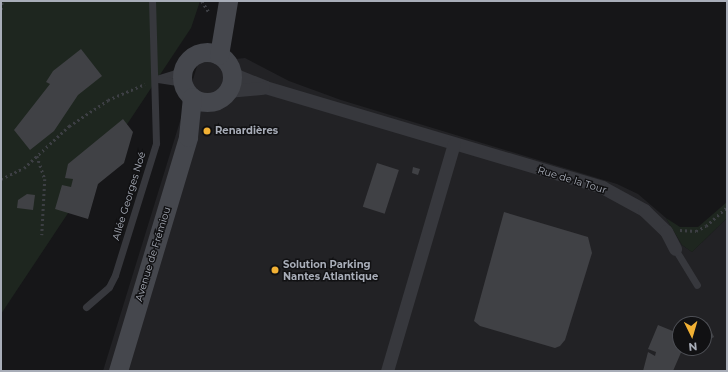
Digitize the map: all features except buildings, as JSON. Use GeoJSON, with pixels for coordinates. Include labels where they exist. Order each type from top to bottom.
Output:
{"type":"FeatureCollection","features":[{"type":"Feature","properties":{"kind":"main road"},"geometry":{"type":"LineString","coordinates":[[191,88],[227,91],[231,72],[213,53],[221,10]]}},
{"type":"Feature","properties":{"kind":"main road","name":"Avenue de Frémiou"},"geometry":{"type":"LineString","coordinates":[[118,371],[188,138],[191,57],[213,53]]}},
{"type":"Feature","properties":{"kind":"street","name":"Rue de la Tour"},"geometry":{"type":"LineString","coordinates":[[231,72],[265,88],[602,187],[634,202],[666,231],[675,249]]}},
{"type":"Feature","properties":{"kind":"street","name":"Rue de la Tour"},"geometry":{"type":"LineString","coordinates":[[227,91],[265,88]]}},
{"type":"Feature","properties":{"kind":"street"},"geometry":{"type":"LineString","coordinates":[[387,371],[454,144]]}},
{"type":"Feature","properties":{"kind":"lane","name":"Allée Georges Noé"},"geometry":{"type":"LineString","coordinates":[[86,307],[109,286],[115,275],[156,143],[156,79],[152,1]]}},
{"type":"Feature","properties":{"kind":"lane"},"geometry":{"type":"LineString","coordinates":[[156,79],[191,88]]}},
{"type":"Feature","properties":{"kind":"lane"},"geometry":{"type":"LineString","coordinates":[[156,79],[191,88]]}},
{"type":"Feature","properties":{"kind":"lane","name":"Rue de la Tour"},"geometry":{"type":"LineString","coordinates":[[675,249],[697,285]]}},
{"type":"Feature","properties":{"kind":"path"},"geometry":{"type":"LineString","coordinates":[[1,10],[2,1]]}},
{"type":"Feature","properties":{"kind":"path"},"geometry":{"type":"LineString","coordinates":[[202,1],[221,10]]}},
{"type":"Feature","properties":{"kind":"path"},"geometry":{"type":"LineString","coordinates":[[1,179],[24,168],[70,126],[108,100],[156,79]]}},
{"type":"Feature","properties":{"kind":"path"},"geometry":{"type":"LineString","coordinates":[[37,156],[45,179],[42,234]]}},
{"type":"Feature","properties":{"kind":"path"},"geometry":{"type":"LineString","coordinates":[[676,229],[696,231],[727,207]]}},
{"type":"Feature","properties":{"kind":"shaded area"},"geometry":{"type":"Polygon","coordinates":[[[1,1],[200,1],[191,28],[1,314],[1,1]]]}},
{"type":"Feature","properties":{"kind":"shaded area"},"geometry":{"type":"Polygon","coordinates":[[[245,58],[289,81],[341,100],[617,184],[638,194],[666,218],[682,245],[692,252],[727,218],[727,371],[103,371],[198,63],[245,58]]]}},
{"type":"Feature","properties":{"kind":"shaded area"},"geometry":{"type":"Polygon","coordinates":[[[727,202],[727,218],[692,252],[682,245],[666,218],[680,227],[698,227],[727,202]]]}},
{"type":"Feature","properties":{"kind":"place","name":"Renardières"},"geometry":{"type":"Point","coordinates":[207,131]}},
{"type":"Feature","properties":{"kind":"place","name":"Solution Parking Nantes Atlantique"},"geometry":{"type":"Point","coordinates":[275,270]}}]}
